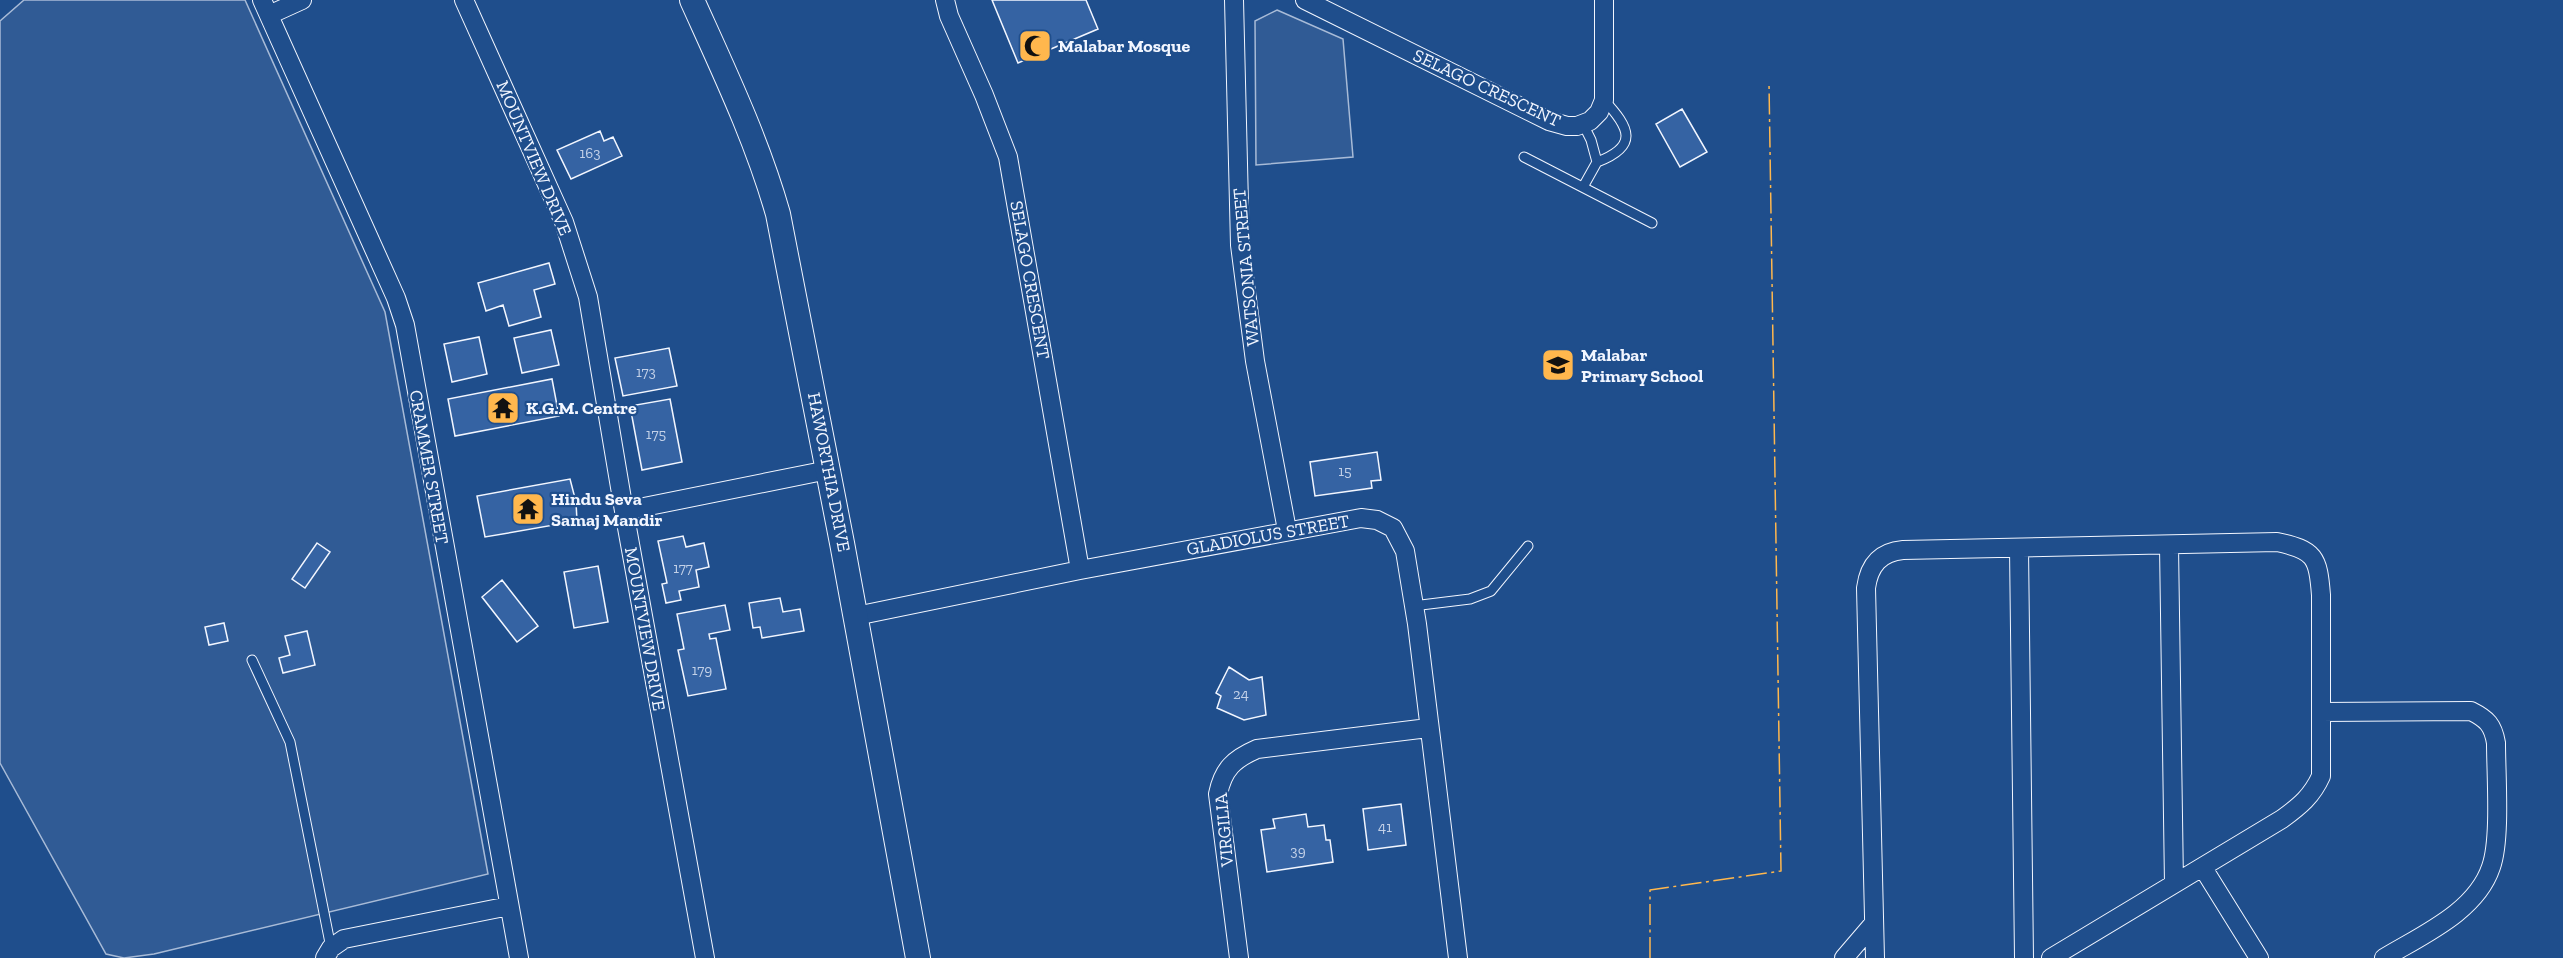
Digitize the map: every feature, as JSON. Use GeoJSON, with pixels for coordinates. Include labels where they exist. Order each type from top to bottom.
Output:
{"type":"FeatureCollection","features":[{"type":"Feature","properties":{"kind":"street"},"geometry":{"type":"LineString","coordinates":[[265,8],[302,0]]}},
{"type":"Feature","properties":{"kind":"street","name":"MOUNTVIEW DRIVE"},"geometry":{"type":"LineString","coordinates":[[464,0],[564,222],[588,297],[624,511],[705,958]]}},
{"type":"Feature","properties":{"kind":"street","name":"HAWORTHIA DRIVE"},"geometry":{"type":"LineString","coordinates":[[692,0],[766,172],[792,278],[918,958]]}},
{"type":"Feature","properties":{"kind":"street","name":"SELAGO CRESCENT"},"geometry":{"type":"LineString","coordinates":[[945,0],[949,16],[1008,157],[1080,570]]}},
{"type":"Feature","properties":{"kind":"street","name":"WATSONIA STREET"},"geometry":{"type":"LineString","coordinates":[[1234,0],[1240,244],[1256,371],[1287,530]]}},
{"type":"Feature","properties":{"kind":"street","name":"SELAGO CRESCENT"},"geometry":{"type":"LineString","coordinates":[[1305,0],[1549,121],[1567,126],[1583,124],[1599,112],[1604,100]]}},
{"type":"Feature","properties":{"kind":"street"},"geometry":{"type":"LineString","coordinates":[[1604,0],[1604,100]]}},
{"type":"Feature","properties":{"kind":"street","name":"CRAMMER STREET"},"geometry":{"type":"LineString","coordinates":[[265,8],[396,298],[405,325],[519,958]]}},
{"type":"Feature","properties":{"kind":"street"},"geometry":{"type":"LineString","coordinates":[[624,511],[828,470]]}},
{"type":"Feature","properties":{"kind":"street","name":"GLADIOLUS STREET"},"geometry":{"type":"LineString","coordinates":[[856,616],[1287,530],[1361,518],[1377,520],[1393,528],[1405,551],[1458,958]]}},
{"type":"Feature","properties":{"kind":"street"},"geometry":{"type":"LineString","coordinates":[[1875,958],[1866,588],[1871,568],[1880,558],[1895,550],[2277,542],[2301,547],[2310,555],[2319,569],[2321,595],[2321,776],[2314,790],[2306,801],[2282,819],[2051,958]]}},
{"type":"Feature","properties":{"kind":"street"},"geometry":{"type":"LineString","coordinates":[[2169,546],[2174,884]]}},
{"type":"Feature","properties":{"kind":"street"},"geometry":{"type":"LineString","coordinates":[[2019,549],[2024,958]]}},
{"type":"Feature","properties":{"kind":"street"},"geometry":{"type":"LineString","coordinates":[[2320,712],[2471,711],[2484,717],[2494,729],[2496,848],[2491,868],[2473,895],[2453,915],[2384,958]]}},
{"type":"Feature","properties":{"kind":"street","name":"VIRGILIA"},"geometry":{"type":"LineString","coordinates":[[1239,958],[1218,794],[1225,771],[1232,763],[1257,749],[1428,728]]}},
{"type":"Feature","properties":{"kind":"street"},"geometry":{"type":"LineString","coordinates":[[2203,868],[2259,958]]}},
{"type":"Feature","properties":{"kind":"street"},"geometry":{"type":"LineString","coordinates":[[328,953],[344,939],[354,936],[509,906]]}},
{"type":"Feature","properties":{"kind":"street"},"geometry":{"type":"LineString","coordinates":[[1844,958],[1874,923]]}},
{"type":"Feature","properties":{"kind":"lane"},"geometry":{"type":"LineString","coordinates":[[1583,187],[1597,162],[1626,144],[1628,136],[1624,124],[1604,100]]}},
{"type":"Feature","properties":{"kind":"lane"},"geometry":{"type":"LineString","coordinates":[[1583,124],[1591,140],[1597,162]]}},
{"type":"Feature","properties":{"kind":"lane"},"geometry":{"type":"LineString","coordinates":[[1524,157],[1652,224]]}},
{"type":"Feature","properties":{"kind":"lane"},"geometry":{"type":"LineString","coordinates":[[1413,606],[1470,599],[1491,591],[1528,546]]}},
{"type":"Feature","properties":{"kind":"lane"},"geometry":{"type":"LineString","coordinates":[[252,660],[290,742],[328,953]]}},
{"type":"Feature","properties":{"kind":"shaded area"},"geometry":{"type":"Polygon","coordinates":[[[24,0],[245,0],[385,312],[488,874],[154,954],[124,958],[106,954],[0,763],[0,21],[24,0]]]}},
{"type":"Feature","properties":{"kind":"shaded area"},"geometry":{"type":"Polygon","coordinates":[[[1277,10],[1343,39],[1353,157],[1256,165],[1255,21],[1277,10]]]}},
{"type":"Feature","properties":{"kind":"building","name":"Malabar Mosque"},"geometry":{"type":"Polygon","coordinates":[[[992,0],[1086,0],[1098,29],[1018,63],[992,0]]]}},
{"type":"Feature","properties":{"kind":"building"},"geometry":{"type":"Polygon","coordinates":[[[1682,109],[1707,152],[1680,167],[1656,124],[1682,109]]]}},
{"type":"Feature","properties":{"kind":"building"},"geometry":{"type":"Polygon","coordinates":[[[600,131],[604,141],[613,137],[622,156],[571,179],[557,150],[600,131]]]}},
{"type":"Feature","properties":{"kind":"building"},"geometry":{"type":"Polygon","coordinates":[[[549,263],[555,284],[534,290],[541,317],[509,326],[503,305],[486,311],[478,283],[549,263]]]}},
{"type":"Feature","properties":{"kind":"building"},"geometry":{"type":"Polygon","coordinates":[[[551,330],[559,365],[522,373],[514,338],[551,330]]]}},
{"type":"Feature","properties":{"kind":"building"},"geometry":{"type":"Polygon","coordinates":[[[479,337],[487,374],[452,382],[444,344],[479,337]]]}},
{"type":"Feature","properties":{"kind":"building"},"geometry":{"type":"Polygon","coordinates":[[[669,348],[677,386],[623,396],[615,358],[669,348]]]}},
{"type":"Feature","properties":{"kind":"building","name":"K.G.M. Centre"},"geometry":{"type":"Polygon","coordinates":[[[552,379],[559,416],[455,436],[448,399],[552,379]]]}},
{"type":"Feature","properties":{"kind":"building"},"geometry":{"type":"Polygon","coordinates":[[[670,399],[682,462],[642,470],[630,406],[670,399]]]}},
{"type":"Feature","properties":{"kind":"building"},"geometry":{"type":"Polygon","coordinates":[[[1377,452],[1381,480],[1371,481],[1372,488],[1315,496],[1310,462],[1377,452]]]}},
{"type":"Feature","properties":{"kind":"building","name":"Hindu Seva Samaj Mandir"},"geometry":{"type":"Polygon","coordinates":[[[570,479],[576,502],[577,521],[485,537],[477,496],[570,479]]]}},
{"type":"Feature","properties":{"kind":"building"},"geometry":{"type":"Polygon","coordinates":[[[683,536],[686,547],[704,543],[709,567],[696,570],[699,587],[679,591],[681,600],[666,603],[662,584],[667,583],[658,541],[683,536]]]}},
{"type":"Feature","properties":{"kind":"building"},"geometry":{"type":"Polygon","coordinates":[[[317,543],[330,552],[305,588],[292,579],[317,543]]]}},
{"type":"Feature","properties":{"kind":"building"},"geometry":{"type":"Polygon","coordinates":[[[598,566],[608,622],[574,628],[564,572],[598,566]]]}},
{"type":"Feature","properties":{"kind":"building"},"geometry":{"type":"Polygon","coordinates":[[[502,580],[538,626],[517,642],[482,597],[502,580]]]}},
{"type":"Feature","properties":{"kind":"building"},"geometry":{"type":"Polygon","coordinates":[[[780,598],[783,612],[800,609],[804,631],[762,638],[760,627],[753,628],[749,603],[780,598]]]}},
{"type":"Feature","properties":{"kind":"building"},"geometry":{"type":"Polygon","coordinates":[[[725,605],[730,630],[709,634],[710,639],[716,638],[726,689],[688,696],[678,650],[684,649],[677,614],[725,605]]]}},
{"type":"Feature","properties":{"kind":"building"},"geometry":{"type":"Polygon","coordinates":[[[224,623],[228,641],[209,645],[205,627],[224,623]]]}},
{"type":"Feature","properties":{"kind":"building"},"geometry":{"type":"Polygon","coordinates":[[[307,631],[315,665],[283,673],[279,658],[290,655],[285,636],[307,631]]]}},
{"type":"Feature","properties":{"kind":"building"},"geometry":{"type":"Polygon","coordinates":[[[1229,667],[1249,680],[1262,677],[1266,715],[1244,720],[1217,708],[1221,696],[1216,693],[1229,667]]]}},
{"type":"Feature","properties":{"kind":"building"},"geometry":{"type":"Polygon","coordinates":[[[1401,804],[1406,845],[1368,850],[1363,809],[1401,804]]]}},
{"type":"Feature","properties":{"kind":"building"},"geometry":{"type":"Polygon","coordinates":[[[1306,814],[1308,827],[1324,825],[1326,840],[1330,840],[1333,862],[1267,872],[1261,830],[1275,828],[1273,819],[1306,814]]]}},
{"type":"Feature","properties":{"kind":"power"},"geometry":{"type":"LineString","coordinates":[[1650,958],[1650,890],[1781,871],[1769,83]]}},
{"type":"Feature","properties":{"kind":"place","name":"Malabar Mosque"},"geometry":{"type":"Point","coordinates":[1035,46]}},
{"type":"Feature","properties":{"kind":"place","name":"Malabar Primary School"},"geometry":{"type":"Point","coordinates":[1558,365]}},
{"type":"Feature","properties":{"kind":"place","name":"K.G.M. Centre"},"geometry":{"type":"Point","coordinates":[503,408]}},
{"type":"Feature","properties":{"kind":"place","name":"Hindu Seva Samaj Mandir"},"geometry":{"type":"Point","coordinates":[528,509]}}]}
